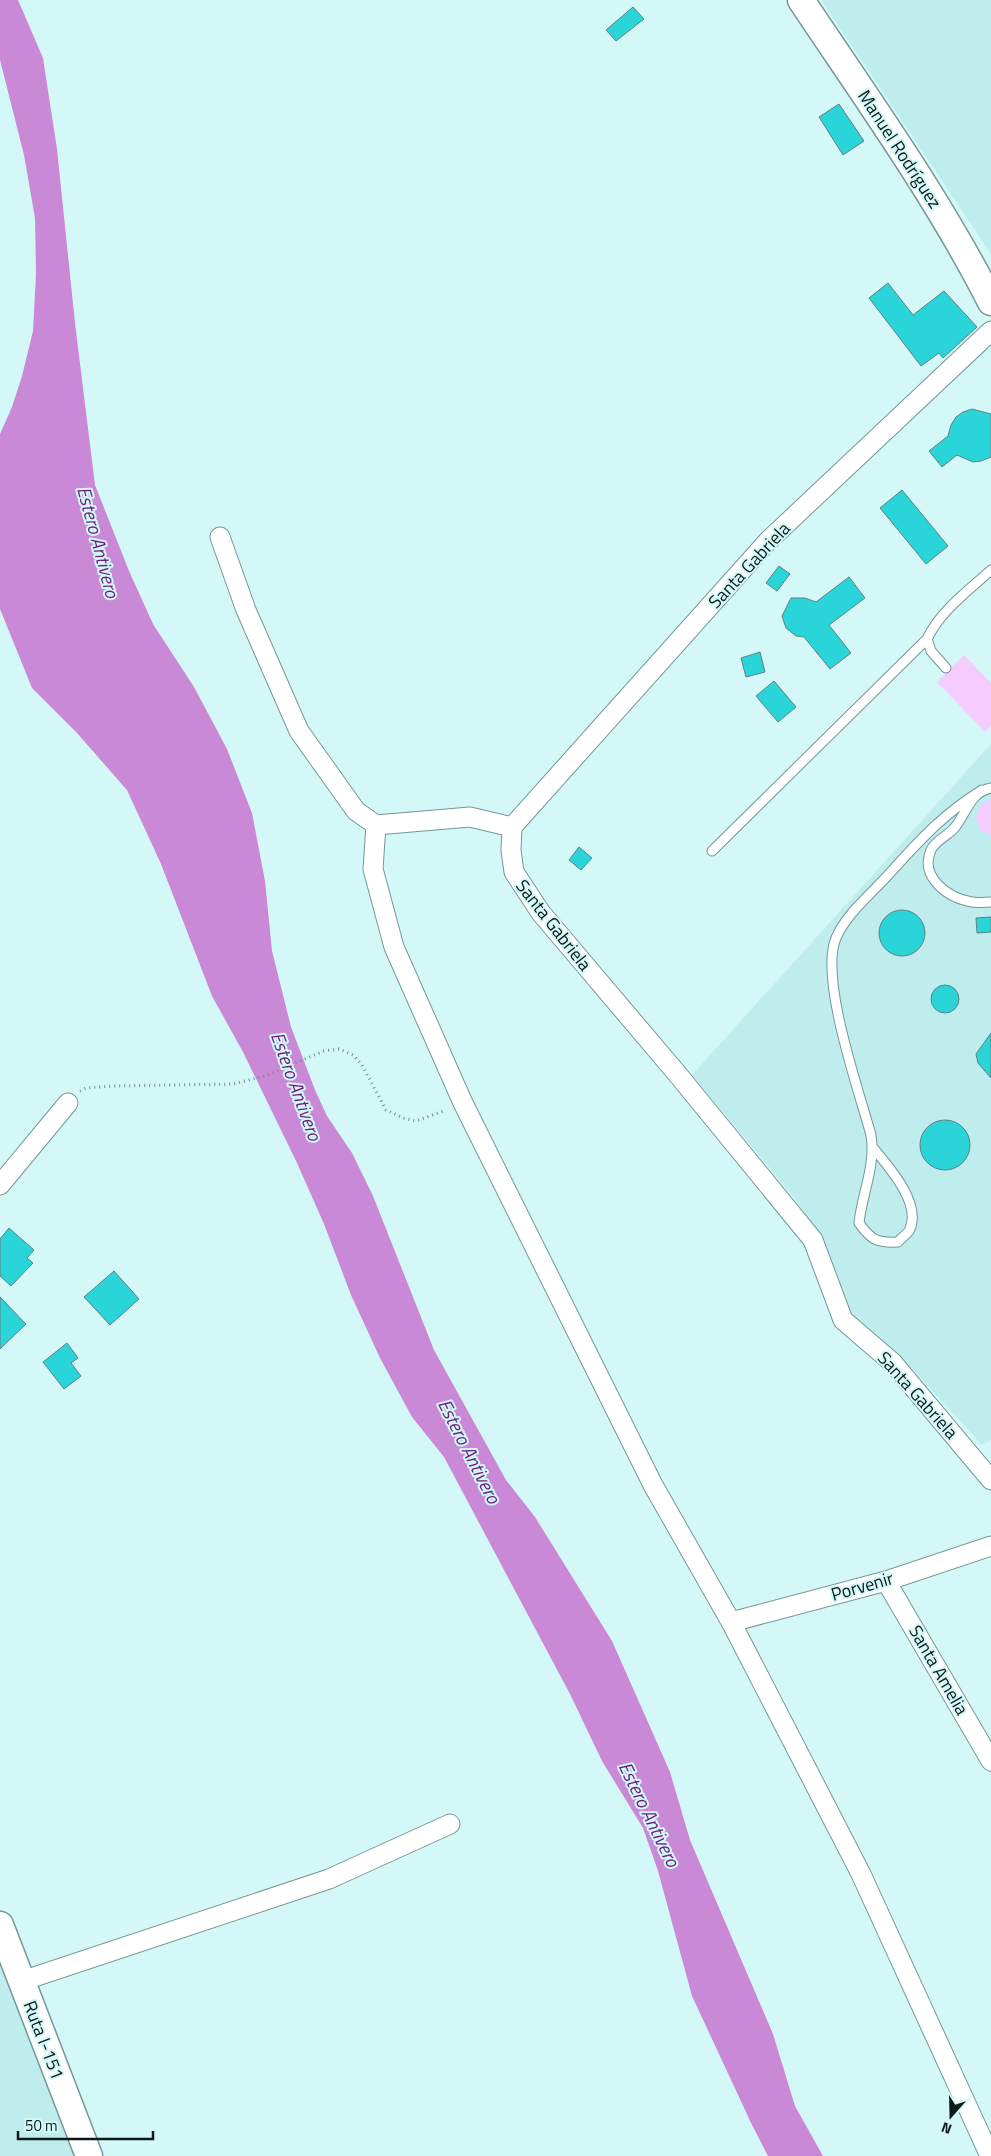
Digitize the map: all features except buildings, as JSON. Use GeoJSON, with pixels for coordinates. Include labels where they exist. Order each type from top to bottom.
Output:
{"type":"FeatureCollection","features":[{"type":"Feature","properties":{"kind":"street","name":"Manuel Rodríguez"},"geometry":{"type":"LineString","coordinates":[[801,0],[937,204],[991,302]]}},
{"type":"Feature","properties":{"kind":"street","name":"Santa Gabriela"},"geometry":{"type":"LineString","coordinates":[[991,331],[768,541],[512,828],[511,850],[514,872],[541,913],[679,1076],[813,1240],[843,1320],[893,1363],[991,1480]]}},
{"type":"Feature","properties":{"kind":"street"},"geometry":{"type":"LineString","coordinates":[[220,537],[246,610],[299,731],[356,811],[376,825],[470,817],[512,828]]}},
{"type":"Feature","properties":{"kind":"street"},"geometry":{"type":"LineString","coordinates":[[376,825],[373,869],[394,946],[464,1103],[653,1485],[732,1622],[861,1874],[990,2156]]}},
{"type":"Feature","properties":{"kind":"street"},"geometry":{"type":"LineString","coordinates":[[0,1184],[68,1103]]}},
{"type":"Feature","properties":{"kind":"street","name":"Porvenir"},"geometry":{"type":"LineString","coordinates":[[732,1622],[886,1580],[991,1546]]}},
{"type":"Feature","properties":{"kind":"street","name":"Santa Amelia"},"geometry":{"type":"LineString","coordinates":[[886,1580],[991,1761]]}},
{"type":"Feature","properties":{"kind":"street"},"geometry":{"type":"LineString","coordinates":[[22,1981],[329,1878],[450,1824]]}},
{"type":"Feature","properties":{"kind":"street","name":"Ruta I-151"},"geometry":{"type":"LineString","coordinates":[[0,1925],[89,2156]]}},
{"type":"Feature","properties":{"kind":"lane"},"geometry":{"type":"LineString","coordinates":[[712,851],[927,639],[934,625],[991,570]]}},
{"type":"Feature","properties":{"kind":"lane"},"geometry":{"type":"LineString","coordinates":[[927,639],[931,651],[946,668]]}},
{"type":"Feature","properties":{"kind":"lane"},"geometry":{"type":"LineString","coordinates":[[987,789],[968,806],[955,828],[936,842],[927,862],[929,874],[934,882],[955,896],[971,902],[991,902]]}},
{"type":"Feature","properties":{"kind":"lane"},"geometry":{"type":"LineString","coordinates":[[874,1149],[903,1189],[912,1208],[909,1230],[898,1242],[882,1243],[867,1235],[859,1223],[861,1203],[868,1188],[874,1149],[872,1135],[833,998],[833,946],[844,924],[930,829],[956,806],[987,789]]}},
{"type":"Feature","properties":{"kind":"path"},"geometry":{"type":"LineString","coordinates":[[68,1103],[86,1088],[233,1084],[265,1076],[324,1051],[339,1049],[353,1055],[362,1065],[386,1110],[403,1118],[416,1121],[464,1103]]}},
{"type":"Feature","properties":{"kind":"shaded area"},"geometry":{"type":"Polygon","coordinates":[[[821,0],[991,0],[991,254],[821,0]]]}},
{"type":"Feature","properties":{"kind":"shaded area"},"geometry":{"type":"Polygon","coordinates":[[[964,655],[991,683],[991,726],[985,732],[937,682],[964,655]]]}},
{"type":"Feature","properties":{"kind":"shaded area"},"geometry":{"type":"Polygon","coordinates":[[[991,744],[991,1440],[982,1445],[908,1364],[869,1334],[855,1320],[844,1300],[821,1235],[787,1189],[692,1075],[991,744]]]}},
{"type":"Feature","properties":{"kind":"shaded area"},"geometry":{"type":"Polygon","coordinates":[[[991,798],[991,835],[981,831],[976,819],[980,806],[991,798]]]}},
{"type":"Feature","properties":{"kind":"shaded area"},"geometry":{"type":"Polygon","coordinates":[[[0,1952],[83,2156],[0,2156],[0,1952]]]}},
{"type":"Feature","properties":{"kind":"water","name":"Estero Antivero"},"geometry":{"type":"Polygon","coordinates":[[[0,0],[18,0],[43,58],[57,149],[75,323],[95,485],[129,571],[153,624],[194,687],[227,749],[252,813],[265,881],[272,951],[291,1027],[315,1090],[327,1116],[352,1153],[373,1196],[434,1350],[506,1480],[535,1517],[612,1641],[670,1772],[690,1840],[773,2034],[795,2106],[823,2156],[768,2156],[692,1996],[658,1871],[643,1828],[602,1761],[570,1694],[444,1457],[412,1417],[380,1358],[351,1295],[324,1224],[297,1163],[243,1052],[212,996],[161,864],[127,790],[77,733],[32,688],[0,609],[0,434],[12,407],[22,376],[33,331],[36,274],[35,218],[24,155],[0,60],[0,0]]]}}]}
